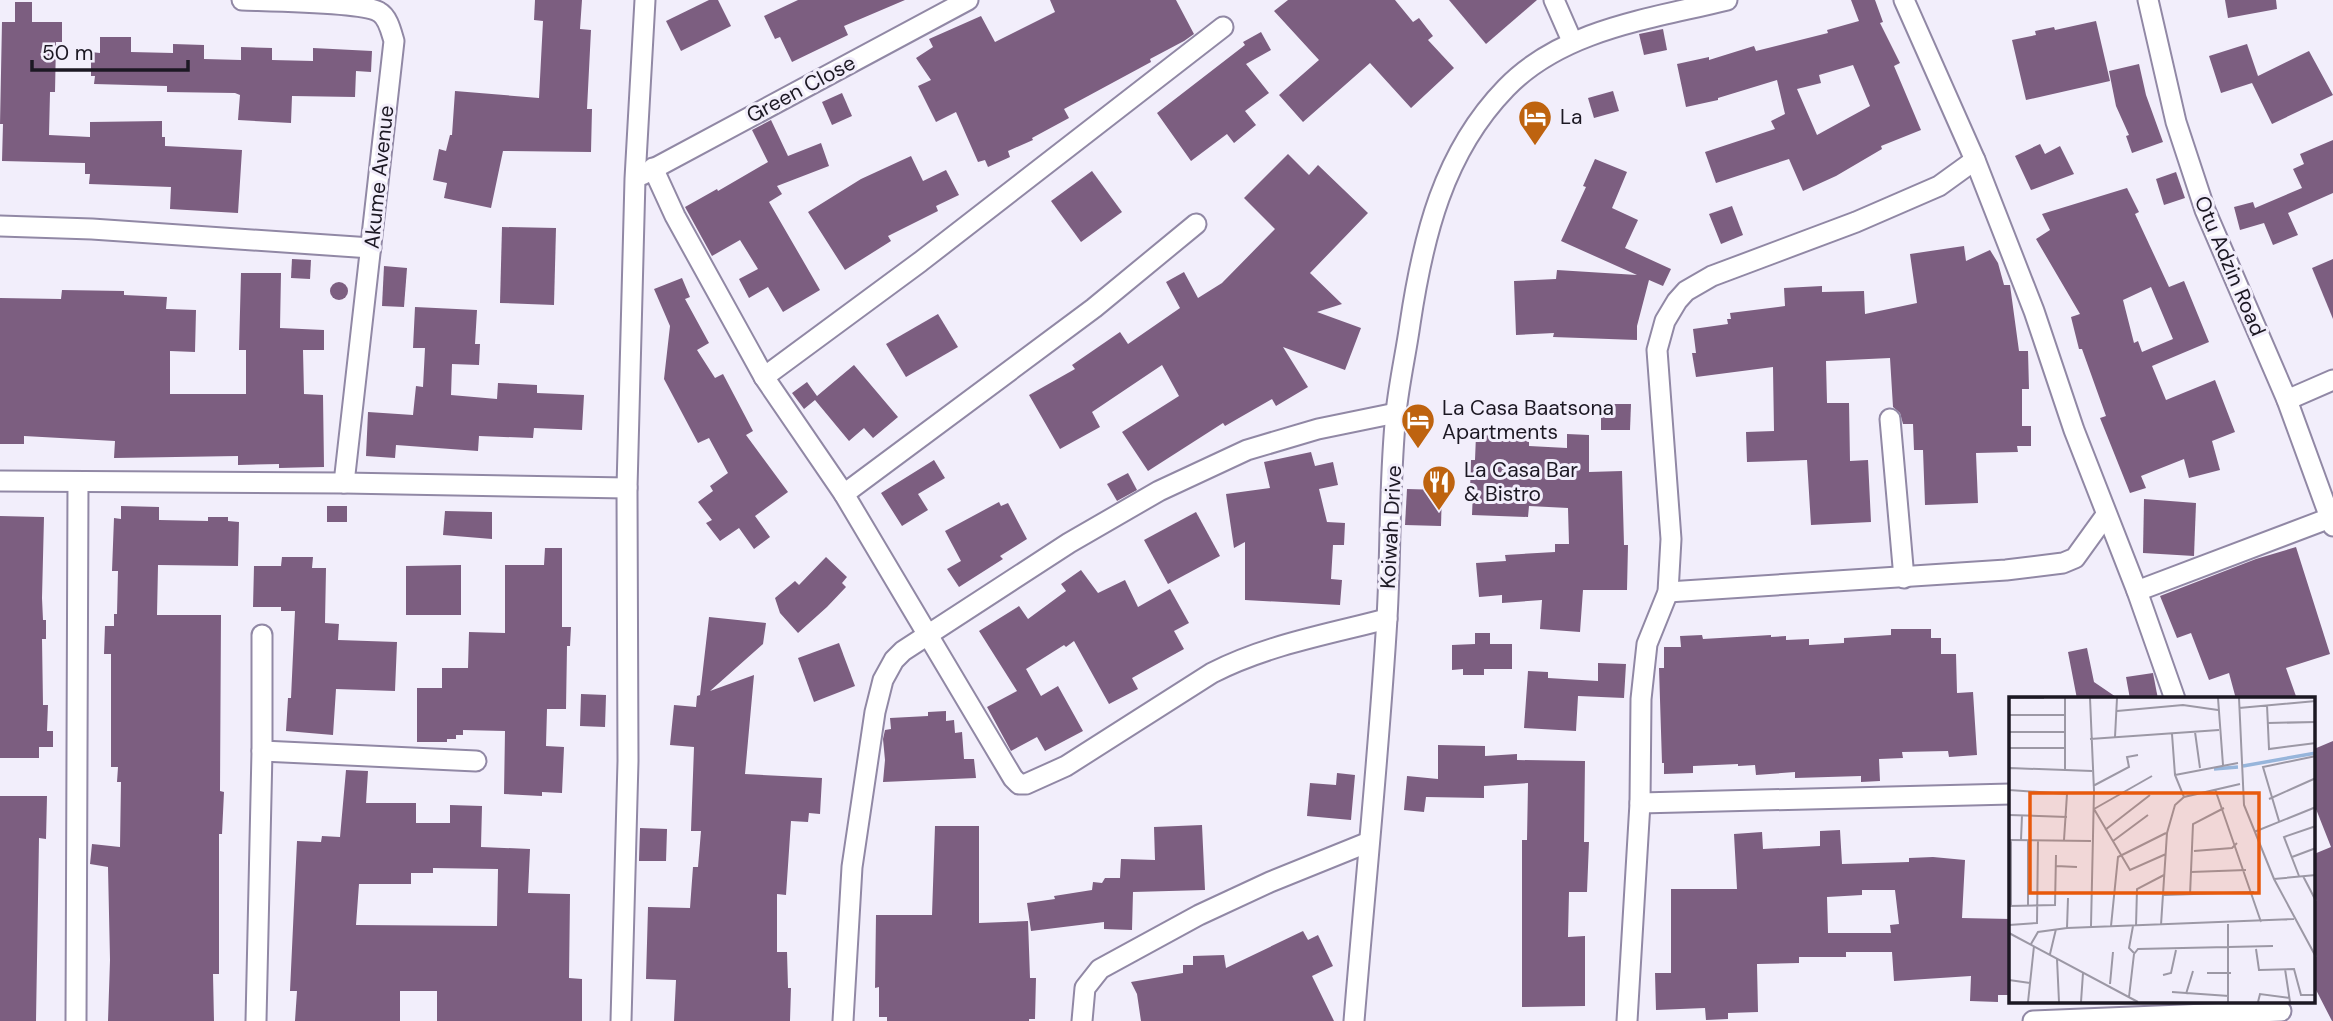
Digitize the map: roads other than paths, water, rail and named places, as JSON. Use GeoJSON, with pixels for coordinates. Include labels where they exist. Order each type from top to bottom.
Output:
{"type":"FeatureCollection","features":[{"type":"Feature","properties":{"kind":"street","name":"Akume Avenue"},"geometry":{"type":"LineString","coordinates":[[242,0],[357,6],[379,12],[388,23],[394,41],[344,483]]}},
{"type":"Feature","properties":{"kind":"street"},"geometry":{"type":"LineString","coordinates":[[621,1021],[628,761],[627,488],[635,179],[645,0]]}},
{"type":"Feature","properties":{"kind":"street","name":"Green Close"},"geometry":{"type":"LineString","coordinates":[[635,179],[968,0]]}},
{"type":"Feature","properties":{"kind":"street"},"geometry":{"type":"LineString","coordinates":[[1554,0],[1572,41]]}},
{"type":"Feature","properties":{"kind":"street","name":"Koiwah Drive"},"geometry":{"type":"LineString","coordinates":[[1354,1021],[1387,619],[1396,413],[1419,265],[1447,175],[1472,127],[1507,86],[1538,61],[1572,41],[1727,0]]}},
{"type":"Feature","properties":{"kind":"street"},"geometry":{"type":"LineString","coordinates":[[1904,0],[1975,160],[2034,311],[2174,697]]}},
{"type":"Feature","properties":{"kind":"street","name":"Otu Adzin Road"},"geometry":{"type":"LineString","coordinates":[[2148,0],[2176,122],[2205,210],[2287,400],[2331,522]]}},
{"type":"Feature","properties":{"kind":"street"},"geometry":{"type":"LineString","coordinates":[[764,377],[920,262],[1223,27]]}},
{"type":"Feature","properties":{"kind":"street"},"geometry":{"type":"LineString","coordinates":[[1627,1021],[1640,803],[1641,699],[1647,644],[1668,592],[1671,538],[1657,350],[1665,321],[1686,291],[1712,276],[1856,222],[1939,186],[1975,160]]}},
{"type":"Feature","properties":{"kind":"street"},"geometry":{"type":"LineString","coordinates":[[653,168],[675,216],[764,377],[844,494],[1013,778],[1020,784],[1026,784],[1066,766],[1212,673],[1236,661],[1387,619]]}},
{"type":"Feature","properties":{"kind":"street"},"geometry":{"type":"LineString","coordinates":[[844,494],[1094,308],[1196,224]]}},
{"type":"Feature","properties":{"kind":"street"},"geometry":{"type":"LineString","coordinates":[[0,226],[92,229],[371,248]]}},
{"type":"Feature","properties":{"kind":"street"},"geometry":{"type":"LineString","coordinates":[[2287,400],[2333,380]]}},
{"type":"Feature","properties":{"kind":"street"},"geometry":{"type":"LineString","coordinates":[[843,1021],[852,867],[875,712],[883,680],[894,660],[904,650],[1069,543],[1159,491],[1247,450],[1318,429],[1396,413]]}},
{"type":"Feature","properties":{"kind":"street"},"geometry":{"type":"LineString","coordinates":[[1890,419],[1904,578]]}},
{"type":"Feature","properties":{"kind":"street"},"geometry":{"type":"LineString","coordinates":[[0,481],[627,488]]}},
{"type":"Feature","properties":{"kind":"street"},"geometry":{"type":"LineString","coordinates":[[76,1021],[78,482]]}},
{"type":"Feature","properties":{"kind":"street"},"geometry":{"type":"LineString","coordinates":[[1668,592],[1904,578],[2006,570],[2070,561],[2080,552],[2106,515]]}},
{"type":"Feature","properties":{"kind":"street"},"geometry":{"type":"LineString","coordinates":[[2137,591],[2331,522]]}},
{"type":"Feature","properties":{"kind":"street"},"geometry":{"type":"LineString","coordinates":[[256,1021],[262,635]]}},
{"type":"Feature","properties":{"kind":"street"},"geometry":{"type":"LineString","coordinates":[[262,751],[476,761]]}},
{"type":"Feature","properties":{"kind":"street"},"geometry":{"type":"LineString","coordinates":[[1640,803],[2009,794]]}},
{"type":"Feature","properties":{"kind":"street"},"geometry":{"type":"LineString","coordinates":[[1082,1021],[1085,988],[1100,968],[1199,915],[1270,882],[1368,842]]}},
{"type":"Feature","properties":{"kind":"street"},"geometry":{"type":"LineString","coordinates":[[2033,1021],[2281,1011]]}},
{"type":"Feature","properties":{"kind":"place","name":"La"},"geometry":{"type":"Point","coordinates":[1535,147]}},
{"type":"Feature","properties":{"kind":"place","name":"La Casa Baatsona Apartments"},"geometry":{"type":"Point","coordinates":[1418,450]}},
{"type":"Feature","properties":{"kind":"place","name":"La Casa Bar & Bistro"},"geometry":{"type":"Point","coordinates":[1439,512]}}]}
